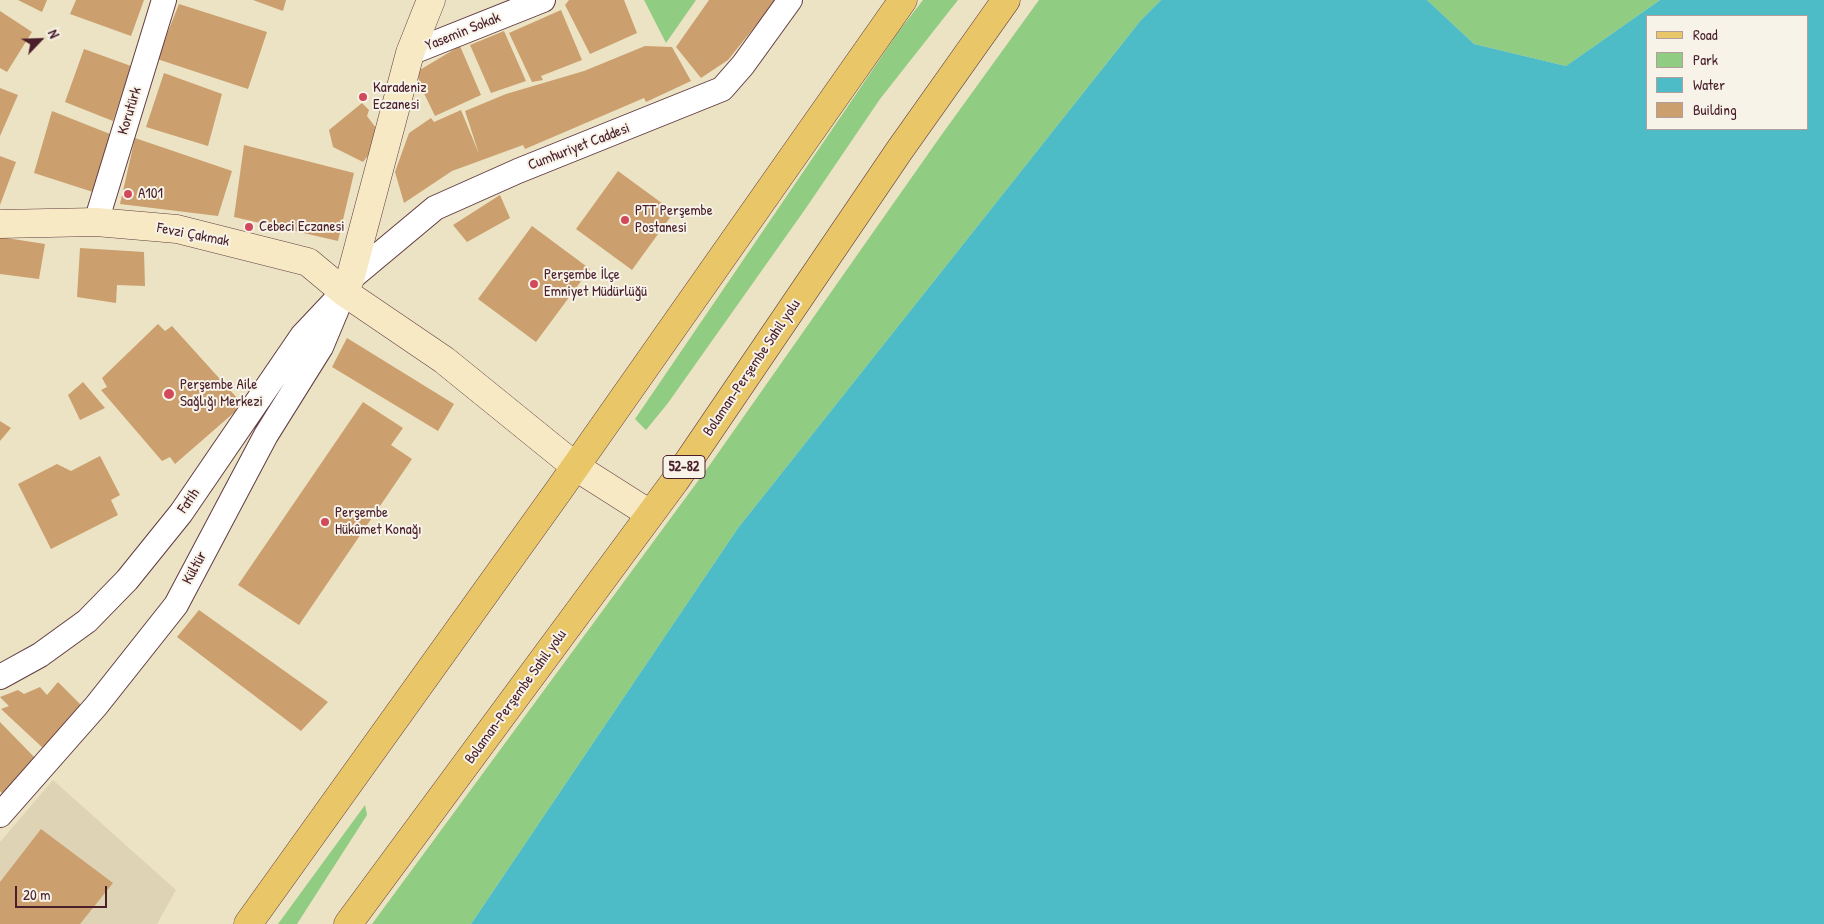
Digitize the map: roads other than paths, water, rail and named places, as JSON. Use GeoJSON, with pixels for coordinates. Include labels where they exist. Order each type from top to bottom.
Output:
{"type":"FeatureCollection","features":[{"type":"Feature","properties":{"kind":"main road"},"geometry":{"type":"LineString","coordinates":[[248,924],[576,467],[903,0]]}},
{"type":"Feature","properties":{"kind":"main road","name":"Bolaman-Perşembe Sahil yolu"},"geometry":{"type":"LineString","coordinates":[[348,924],[650,514],[1006,0]]}},
{"type":"Feature","properties":{"kind":"street","name":"Korutürk"},"geometry":{"type":"LineString","coordinates":[[96,222],[164,0]]}},
{"type":"Feature","properties":{"kind":"street"},"geometry":{"type":"LineString","coordinates":[[347,285],[410,53],[431,0]]}},
{"type":"Feature","properties":{"kind":"street","name":"Yasemin Sokak"},"geometry":{"type":"LineString","coordinates":[[410,53],[543,0]]}},
{"type":"Feature","properties":{"kind":"street","name":"Cumhuriyet Caddesi"},"geometry":{"type":"LineString","coordinates":[[347,285],[435,208],[518,171],[722,90],[743,65],[790,0]]}},
{"type":"Feature","properties":{"kind":"street","name":"Fevzi Çakmak"},"geometry":{"type":"LineString","coordinates":[[0,224],[96,222],[177,229],[308,262],[347,285],[444,360],[576,467],[650,514]]}},
{"type":"Feature","properties":{"kind":"street","name":"Fatih"},"geometry":{"type":"LineString","coordinates":[[0,677],[40,655],[87,621],[127,580],[181,513],[302,336],[347,285]]}},
{"type":"Feature","properties":{"kind":"street","name":"Kültür"},"geometry":{"type":"LineString","coordinates":[[0,815],[96,706],[176,605],[266,435],[321,347],[347,285]]}},
{"type":"Feature","properties":{"kind":"water"},"geometry":{"type":"Polygon","coordinates":[[[1161,0],[1427,0],[1474,44],[1566,66],[1660,0],[1824,0],[1824,924],[471,924],[738,528],[1141,20],[1161,0]]]}},
{"type":"Feature","properties":{"kind":"place","name":"Karadeniz Eczanesi"},"geometry":{"type":"Point","coordinates":[363,97]}},
{"type":"Feature","properties":{"kind":"place","name":"A101"},"geometry":{"type":"Point","coordinates":[128,194]}},
{"type":"Feature","properties":{"kind":"place","name":"PTT Perşembe Postanesi"},"geometry":{"type":"Point","coordinates":[625,220]}},
{"type":"Feature","properties":{"kind":"place","name":"Cebeci Eczanesi"},"geometry":{"type":"Point","coordinates":[249,227]}},
{"type":"Feature","properties":{"kind":"place","name":"Perşembe İlçe Emniyet Müdürlüğü"},"geometry":{"type":"Point","coordinates":[534,284]}},
{"type":"Feature","properties":{"kind":"place","name":"Perşembe Aile Sağlığı Merkezi"},"geometry":{"type":"Point","coordinates":[169,394]}},
{"type":"Feature","properties":{"kind":"place","name":"Perşembe Hükûmet Konağı"},"geometry":{"type":"Point","coordinates":[325,522]}}]}
